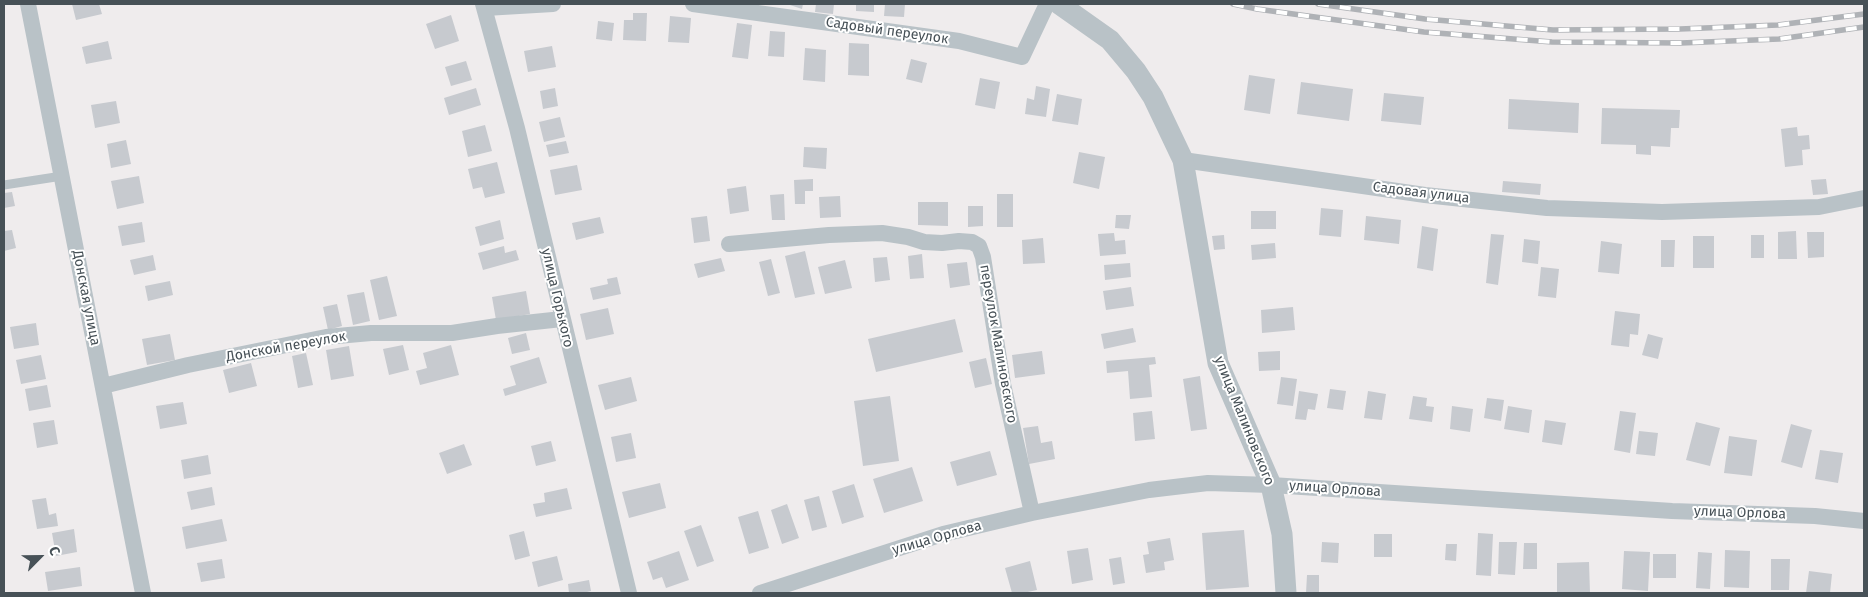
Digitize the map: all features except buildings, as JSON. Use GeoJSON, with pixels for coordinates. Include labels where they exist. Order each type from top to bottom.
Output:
{"type":"FeatureCollection","features":[{"type":"Feature","properties":{"kind":"street","name":"Донская улица"},"geometry":{"type":"LineString","coordinates":[[28,4],[143,593]]}},
{"type":"Feature","properties":{"kind":"street"},"geometry":{"type":"LineString","coordinates":[[484,6],[553,4]]}},
{"type":"Feature","properties":{"kind":"street","name":"Садовый переулок"},"geometry":{"type":"LineString","coordinates":[[693,4],[959,41],[1022,57],[1047,4]]}},
{"type":"Feature","properties":{"kind":"street"},"geometry":{"type":"LineString","coordinates":[[1059,4],[1110,40],[1136,71],[1153,97],[1183,160]]}},
{"type":"Feature","properties":{"kind":"street","name":"улица Горького"},"geometry":{"type":"LineString","coordinates":[[484,6],[517,128],[629,593]]}},
{"type":"Feature","properties":{"kind":"street","name":"Садовая улица"},"geometry":{"type":"LineString","coordinates":[[1183,160],[1426,195],[1547,208],[1662,212],[1819,207],[1864,198]]}},
{"type":"Feature","properties":{"kind":"street","name":"улица Малиновского"},"geometry":{"type":"LineString","coordinates":[[1183,160],[1218,363],[1271,485],[1282,534],[1286,593]]}},
{"type":"Feature","properties":{"kind":"street","name":"переулок Малиновского"},"geometry":{"type":"LineString","coordinates":[[729,244],[882,233],[908,237],[924,242],[960,241],[972,242],[979,246],[983,257],[1003,384],[1032,514]]}},
{"type":"Feature","properties":{"kind":"street","name":"Донской переулок"},"geometry":{"type":"LineString","coordinates":[[103,386],[208,361],[326,337],[371,334],[452,333],[562,319]]}},
{"type":"Feature","properties":{"kind":"street","name":"улица Орлова"},"geometry":{"type":"LineString","coordinates":[[760,593],[943,534],[1149,490],[1208,483],[1271,485],[1672,511],[1814,516],[1864,521]]}},
{"type":"Feature","properties":{"kind":"lane"},"geometry":{"type":"LineString","coordinates":[[4,185],[62,176]]}},
{"type":"Feature","properties":{"kind":"railway"},"geometry":{"type":"LineString","coordinates":[[1233,4],[1424,32],[1552,42],[1681,43],[1779,39],[1864,27]]}},
{"type":"Feature","properties":{"kind":"railway"},"geometry":{"type":"LineString","coordinates":[[1318,4],[1425,19],[1553,30],[1680,29],[1778,25],[1864,14]]}}]}
